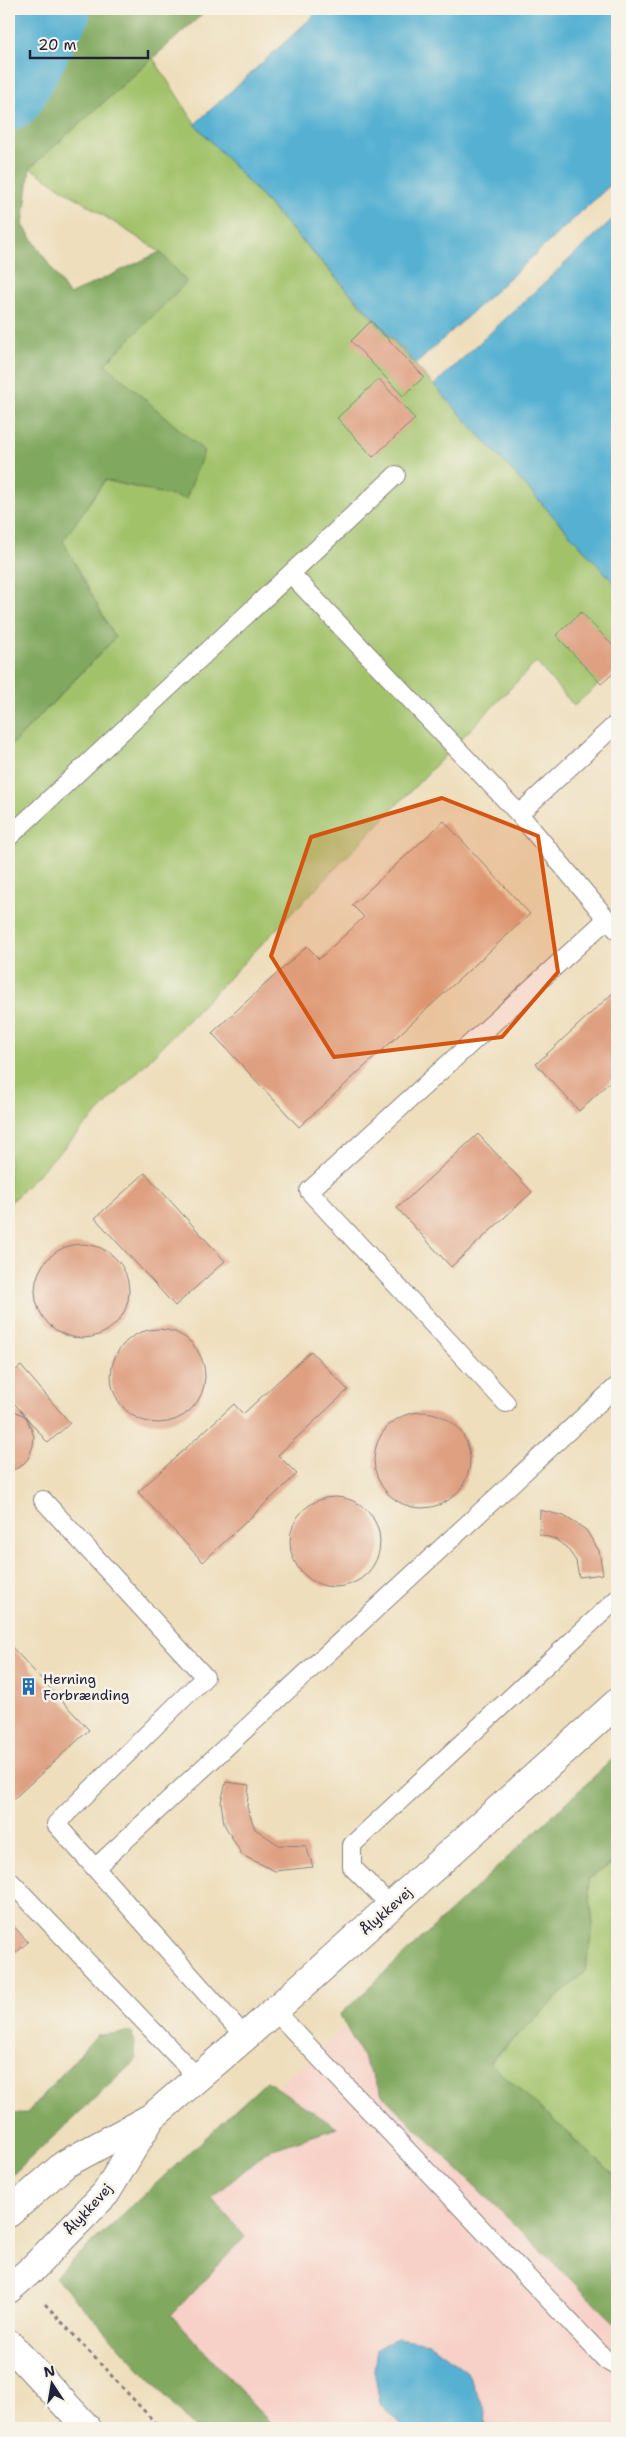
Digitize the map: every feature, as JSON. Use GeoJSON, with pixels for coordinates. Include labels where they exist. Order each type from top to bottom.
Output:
{"type":"FeatureCollection","features":[{"type":"Feature","properties":{"kind":"street","name":"Ålykkevej"},"geometry":{"type":"LineString","coordinates":[[9,2213],[65,2164],[152,2117],[275,2011],[617,1703]]}},
{"type":"Feature","properties":{"kind":"street","name":"Ålykkevej"},"geometry":{"type":"LineString","coordinates":[[15,2283],[106,2193],[152,2117]]}},
{"type":"Feature","properties":{"kind":"street"},"geometry":{"type":"LineString","coordinates":[[9,2344],[87,2428]]}},
{"type":"Feature","properties":{"kind":"lane"},"geometry":{"type":"LineString","coordinates":[[9,837],[396,475]]}},
{"type":"Feature","properties":{"kind":"lane"},"geometry":{"type":"LineString","coordinates":[[291,574],[519,814],[612,925],[309,1191],[506,1404]]}},
{"type":"Feature","properties":{"kind":"lane"},"geometry":{"type":"LineString","coordinates":[[519,814],[617,723]]}},
{"type":"Feature","properties":{"kind":"lane"},"geometry":{"type":"LineString","coordinates":[[95,1868],[617,1386]]}},
{"type":"Feature","properties":{"kind":"lane"},"geometry":{"type":"LineString","coordinates":[[44,1500],[205,1677],[56,1824],[245,2037]]}},
{"type":"Feature","properties":{"kind":"lane"},"geometry":{"type":"LineString","coordinates":[[391,1906],[352,1867],[352,1845],[617,1599]]}},
{"type":"Feature","properties":{"kind":"lane"},"geometry":{"type":"LineString","coordinates":[[9,1880],[198,2078]]}},
{"type":"Feature","properties":{"kind":"lane"},"geometry":{"type":"LineString","coordinates":[[275,2011],[612,2364],[617,2381]]}},
{"type":"Feature","properties":{"kind":"path"},"geometry":{"type":"LineString","coordinates":[[15,2283],[160,2428]]}},
{"type":"Feature","properties":{"kind":"highlighted area"},"geometry":{"type":"Polygon","coordinates":[[[442,798],[538,836],[558,972],[502,1037],[334,1057],[271,956],[311,837],[442,798]]]}},
{"type":"Feature","properties":{"kind":"shaded area"},"geometry":{"type":"Polygon","coordinates":[[[617,1770],[617,2428],[229,2428],[102,2242],[352,2021],[617,1770]]]}},
{"type":"Feature","properties":{"kind":"green space"},"geometry":{"type":"Polygon","coordinates":[[[9,9],[208,9],[30,168],[23,225],[69,295],[160,252],[187,282],[105,364],[204,451],[186,499],[105,480],[63,541],[115,638],[9,748],[9,9]]]}},
{"type":"Feature","properties":{"kind":"green space"},"geometry":{"type":"Polygon","coordinates":[[[153,58],[196,125],[617,586],[617,668],[574,706],[536,662],[9,1204],[9,748],[115,638],[62,541],[105,480],[186,499],[104,364],[187,282],[160,252],[30,168],[153,58]]]}},
{"type":"Feature","properties":{"kind":"green space"},"geometry":{"type":"Polygon","coordinates":[[[617,1755],[617,1860],[588,1879],[593,1925],[585,1971],[489,2062],[617,2178],[617,2325],[383,2096],[340,2015],[617,1755]]]}},
{"type":"Feature","properties":{"kind":"green space"},"geometry":{"type":"Polygon","coordinates":[[[617,1860],[617,2178],[489,2063],[585,1971],[593,1925],[588,1879],[617,1860]]]}},
{"type":"Feature","properties":{"kind":"green space"},"geometry":{"type":"Polygon","coordinates":[[[132,2032],[136,2060],[12,2175],[9,2175],[9,2114],[27,2113],[97,2035],[132,2032]]]}},
{"type":"Feature","properties":{"kind":"green space"},"geometry":{"type":"Polygon","coordinates":[[[267,2081],[337,2128],[267,2151],[212,2198],[245,2237],[171,2315],[275,2428],[195,2428],[55,2277],[267,2081]]]}},
{"type":"Feature","properties":{"kind":"water"},"geometry":{"type":"Polygon","coordinates":[[[321,9],[614,9],[617,12],[617,179],[416,364],[195,124],[321,9]]]}},
{"type":"Feature","properties":{"kind":"water"},"geometry":{"type":"Polygon","coordinates":[[[617,215],[617,586],[434,385],[617,215]]]}},
{"type":"Feature","properties":{"kind":"water"},"geometry":{"type":"Polygon","coordinates":[[[397,2338],[429,2343],[466,2371],[486,2411],[485,2428],[404,2428],[380,2404],[374,2370],[377,2349],[397,2338]]]}},
{"type":"Feature","properties":{"kind":"building"},"geometry":{"type":"Polygon","coordinates":[[[371,321],[424,377],[403,396],[351,341],[371,321]]]}},
{"type":"Feature","properties":{"kind":"building"},"geometry":{"type":"Polygon","coordinates":[[[379,379],[415,419],[373,457],[337,418],[379,379]]]}},
{"type":"Feature","properties":{"kind":"building"},"geometry":{"type":"Polygon","coordinates":[[[581,612],[617,650],[617,670],[601,684],[556,635],[581,612]]]}},
{"type":"Feature","properties":{"kind":"building"},"geometry":{"type":"Polygon","coordinates":[[[444,821],[530,914],[299,1127],[212,1033],[307,946],[319,959],[364,917],[352,905],[444,821]]]}},
{"type":"Feature","properties":{"kind":"building"},"geometry":{"type":"Polygon","coordinates":[[[617,989],[617,1075],[579,1111],[536,1064],[617,989]]]}},
{"type":"Feature","properties":{"kind":"building"},"geometry":{"type":"Polygon","coordinates":[[[478,1134],[532,1192],[451,1267],[397,1208],[478,1134]]]}},
{"type":"Feature","properties":{"kind":"building"},"geometry":{"type":"Polygon","coordinates":[[[145,1173],[225,1261],[175,1306],[95,1218],[145,1173]]]}},
{"type":"Feature","properties":{"kind":"building"},"geometry":{"type":"Polygon","coordinates":[[[82,1244],[100,1248],[115,1258],[125,1273],[129,1291],[125,1309],[115,1324],[100,1334],[82,1338],[64,1334],[49,1324],[39,1309],[35,1291],[39,1273],[49,1258],[64,1248],[82,1244]]]}},
{"type":"Feature","properties":{"kind":"building"},"geometry":{"type":"Polygon","coordinates":[[[158,1329],[176,1333],[191,1343],[201,1358],[205,1376],[201,1394],[191,1409],[176,1419],[158,1423],[140,1419],[125,1409],[115,1394],[111,1376],[115,1358],[125,1343],[140,1333],[158,1329]]]}},
{"type":"Feature","properties":{"kind":"building"},"geometry":{"type":"Polygon","coordinates":[[[311,1351],[348,1390],[278,1455],[297,1474],[203,1562],[138,1492],[234,1404],[243,1414],[311,1351]]]}},
{"type":"Feature","properties":{"kind":"building"},"geometry":{"type":"Polygon","coordinates":[[[21,1366],[70,1423],[48,1443],[9,1397],[9,1376],[21,1366]]]}},
{"type":"Feature","properties":{"kind":"building"},"geometry":{"type":"Polygon","coordinates":[[[9,1408],[26,1417],[34,1436],[33,1446],[28,1459],[20,1467],[9,1471],[9,1408]]]}},
{"type":"Feature","properties":{"kind":"building"},"geometry":{"type":"Polygon","coordinates":[[[422,1412],[440,1416],[456,1426],[466,1442],[470,1460],[466,1478],[456,1494],[440,1504],[422,1508],[404,1504],[388,1494],[378,1478],[374,1460],[378,1442],[388,1426],[404,1416],[422,1412]]]}},
{"type":"Feature","properties":{"kind":"building"},"geometry":{"type":"Polygon","coordinates":[[[335,1497],[352,1500],[367,1510],[377,1525],[380,1542],[377,1559],[367,1574],[352,1584],[335,1587],[318,1584],[303,1574],[293,1559],[290,1542],[293,1525],[303,1510],[318,1500],[335,1497]]]}},
{"type":"Feature","properties":{"kind":"building"},"geometry":{"type":"Polygon","coordinates":[[[540,1510],[564,1516],[586,1530],[599,1551],[603,1574],[579,1577],[576,1561],[567,1548],[555,1539],[539,1534],[540,1510]]]}},
{"type":"Feature","properties":{"kind":"building","name":"Herning Forbrænding"},"geometry":{"type":"Polygon","coordinates":[[[9,1644],[89,1730],[9,1803],[9,1644]]]}},
{"type":"Feature","properties":{"kind":"building"},"geometry":{"type":"Polygon","coordinates":[[[226,1782],[249,1785],[247,1807],[255,1829],[279,1845],[306,1846],[313,1867],[275,1871],[242,1855],[224,1824],[221,1802],[226,1782]]]}},
{"type":"Feature","properties":{"kind":"building"},"geometry":{"type":"Polygon","coordinates":[[[9,1921],[28,1942],[9,1959],[9,1921]]]}},
{"type":"Feature","properties":{"kind":"waterway"},"geometry":{"type":"LineString","coordinates":[[9,95],[56,9]]}},
{"type":"Feature","properties":{"kind":"place","name":"Herning Forbrænding"},"geometry":{"type":"Point","coordinates":[29,1687]}}]}
